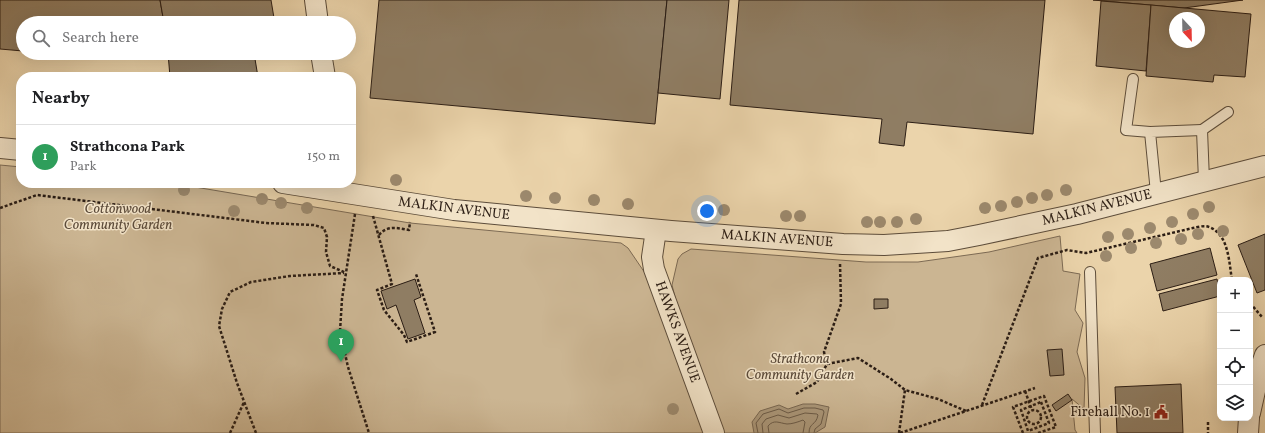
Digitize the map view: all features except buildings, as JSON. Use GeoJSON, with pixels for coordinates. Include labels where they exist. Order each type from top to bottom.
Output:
{"type":"FeatureCollection","features":[{"type":"Feature","properties":{"kind":"street"},"geometry":{"type":"LineString","coordinates":[[315,0],[317,16]]}},
{"type":"Feature","properties":{"kind":"street"},"geometry":{"type":"LineString","coordinates":[[322,60],[323,72]]}},
{"type":"Feature","properties":{"kind":"street"},"geometry":{"type":"LineString","coordinates":[[0,148],[16,150]]}},
{"type":"Feature","properties":{"kind":"street","name":"MALKIN AVENUE"},"geometry":{"type":"LineString","coordinates":[[336,188],[366,197],[454,210],[656,230],[843,244],[884,245],[948,241],[979,235],[1077,214],[1265,166]]}},
{"type":"Feature","properties":{"kind":"street","name":"HAWKS AVENUE"},"geometry":{"type":"LineString","coordinates":[[656,230],[652,257],[654,269],[714,433]]}},
{"type":"Feature","properties":{"kind":"street"},"geometry":{"type":"LineString","coordinates":[[1253,400],[1265,355]]}},
{"type":"Feature","properties":{"kind":"street"},"geometry":{"type":"LineString","coordinates":[[1248,433],[1249,421]]}},
{"type":"Feature","properties":{"kind":"lane"},"geometry":{"type":"LineString","coordinates":[[1133,79],[1126,130],[1150,132],[1202,130],[1228,112]]}},
{"type":"Feature","properties":{"kind":"lane"},"geometry":{"type":"LineString","coordinates":[[1202,130],[1204,181]]}},
{"type":"Feature","properties":{"kind":"lane"},"geometry":{"type":"LineString","coordinates":[[1150,132],[1156,193]]}},
{"type":"Feature","properties":{"kind":"lane"},"geometry":{"type":"LineString","coordinates":[[1090,272],[1095,433]]}},
{"type":"Feature","properties":{"kind":"path"},"geometry":{"type":"LineString","coordinates":[[0,208],[37,195],[266,223],[314,225],[324,228],[326,237],[326,252],[330,266],[346,273]]}},
{"type":"Feature","properties":{"kind":"path"},"geometry":{"type":"LineString","coordinates":[[366,197],[379,236],[392,284],[377,290],[384,310],[404,335],[407,342],[435,332],[416,274]]}},
{"type":"Feature","properties":{"kind":"path"},"geometry":{"type":"LineString","coordinates":[[366,197],[346,273],[342,299],[340,330],[348,367],[369,433]]}},
{"type":"Feature","properties":{"kind":"path"},"geometry":{"type":"LineString","coordinates":[[379,236],[387,229],[393,227],[409,230],[412,204]]}},
{"type":"Feature","properties":{"kind":"path"},"geometry":{"type":"LineString","coordinates":[[982,405],[1038,258],[1067,250],[1086,253],[1193,228],[1208,226],[1218,232],[1225,245],[1228,253],[1232,277]]}},
{"type":"Feature","properties":{"kind":"path"},"geometry":{"type":"LineString","coordinates":[[796,394],[817,382],[827,364],[824,352],[841,304],[839,267],[843,244]]}},
{"type":"Feature","properties":{"kind":"path"},"geometry":{"type":"LineString","coordinates":[[256,433],[225,349],[219,326],[222,309],[230,292],[251,282],[282,277],[346,273]]}},
{"type":"Feature","properties":{"kind":"path"},"geometry":{"type":"LineString","coordinates":[[1253,306],[1262,317]]}},
{"type":"Feature","properties":{"kind":"path"},"geometry":{"type":"LineString","coordinates":[[827,364],[858,358],[891,379],[905,390],[938,399],[966,411]]}},
{"type":"Feature","properties":{"kind":"path"},"geometry":{"type":"LineString","coordinates":[[905,390],[899,433],[1035,388]]}},
{"type":"Feature","properties":{"kind":"path"},"geometry":{"type":"LineString","coordinates":[[1025,391],[1032,410]]}},
{"type":"Feature","properties":{"kind":"path"},"geometry":{"type":"LineString","coordinates":[[1019,422],[1026,420],[1036,424],[1039,433],[1056,427],[1044,396],[1013,407],[1023,433]]}},
{"type":"Feature","properties":{"kind":"path"},"geometry":{"type":"LineString","coordinates":[[230,433],[244,402]]}},
{"type":"Feature","properties":{"kind":"path"},"geometry":{"type":"LineString","coordinates":[[1041,402],[1045,414],[1049,424],[1028,431],[1026,420],[1020,410],[1041,402]]}},
{"type":"Feature","properties":{"kind":"path"},"geometry":{"type":"LineString","coordinates":[[1026,420],[1028,414],[1032,410],[1038,410],[1041,415],[1041,420],[1036,424]]}},
{"type":"Feature","properties":{"kind":"path"},"geometry":{"type":"LineString","coordinates":[[1041,415],[1050,412]]}},
{"type":"Feature","properties":{"kind":"path"},"geometry":{"type":"LineString","coordinates":[[1208,422],[1208,433]]}},
{"type":"Feature","properties":{"kind":"green space","name":"Cottonwood Community Garden"},"geometry":{"type":"Polygon","coordinates":[[[0,165],[16,167],[16,188],[201,188],[410,223],[621,243],[628,248],[647,276],[707,433],[0,433],[0,165]]]}},
{"type":"Feature","properties":{"kind":"green space","name":"Strathcona Community Garden"},"geometry":{"type":"Polygon","coordinates":[[[1060,236],[1063,271],[1080,274],[1075,310],[1083,323],[1077,352],[1085,378],[1084,409],[1072,399],[1075,430],[1077,433],[724,433],[680,317],[672,285],[678,259],[682,254],[691,249],[866,262],[918,262],[989,252],[1060,236]]]}},
{"type":"Feature","properties":{"kind":"water"},"geometry":{"type":"Polygon","coordinates":[[[803,404],[815,404],[829,407],[825,427],[815,433],[754,433],[752,422],[760,411],[779,405],[788,409],[803,404]]]}},
{"type":"Feature","properties":{"kind":"place","name":"Strathcona Park"},"geometry":{"type":"Point","coordinates":[341,362]}},
{"type":"Feature","properties":{"kind":"place","name":"Firehall No. 1"},"geometry":{"type":"Point","coordinates":[1161,412]}}]}
